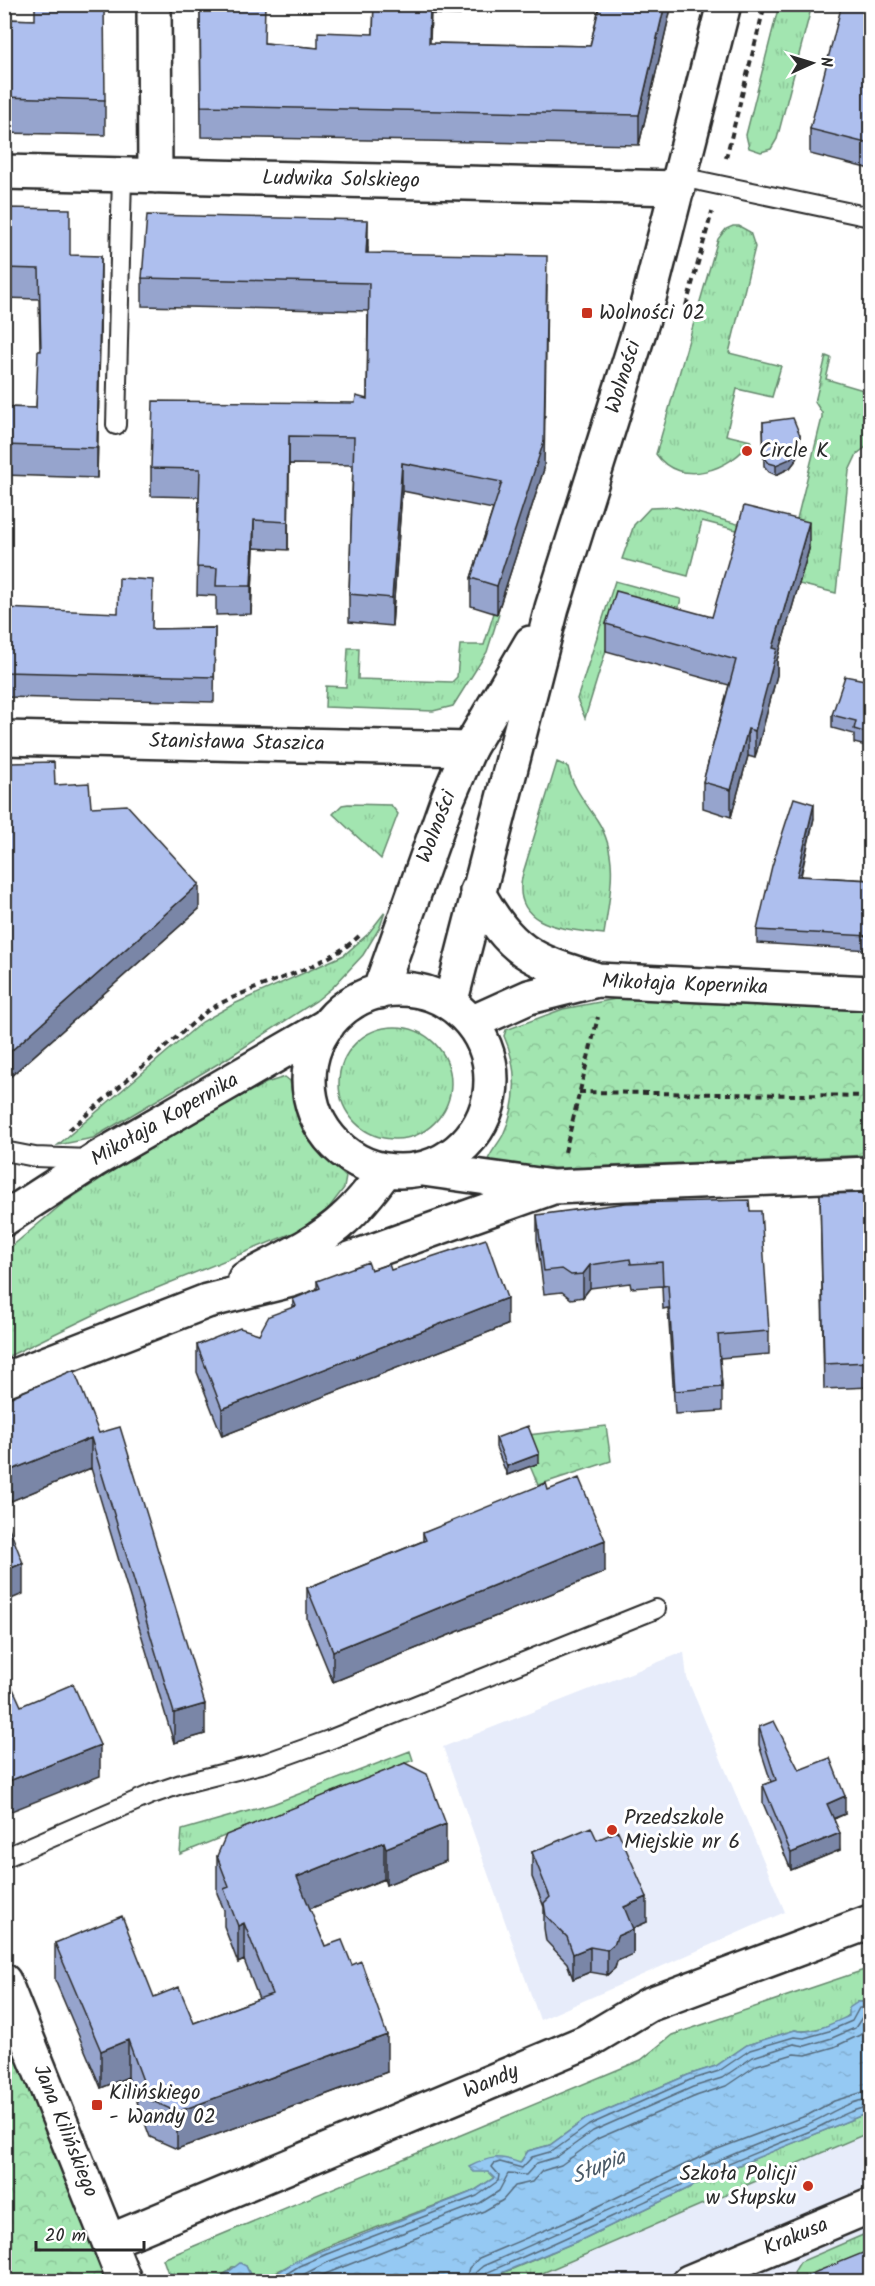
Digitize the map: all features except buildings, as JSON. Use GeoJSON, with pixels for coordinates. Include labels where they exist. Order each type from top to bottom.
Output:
{"type":"FeatureCollection","features":[{"type":"Feature","properties":{"kind":"street"},"geometry":{"type":"LineString","coordinates":[[154,4],[155,176]]}},
{"type":"Feature","properties":{"kind":"street","name":"Wolności"},"geometry":{"type":"LineString","coordinates":[[460,1013],[477,891],[552,608],[646,306],[680,182],[724,4]]}},
{"type":"Feature","properties":{"kind":"street","name":"Ludwika Solskiego"},"geometry":{"type":"LineString","coordinates":[[4,172],[680,182]]}},
{"type":"Feature","properties":{"kind":"street","name":"Wolności"},"geometry":{"type":"LineString","coordinates":[[378,992],[430,843],[470,749],[552,608]]}},
{"type":"Feature","properties":{"kind":"street","name":"Stanisława Staszica"},"geometry":{"type":"LineString","coordinates":[[4,738],[470,749]]}},
{"type":"Feature","properties":{"kind":"street"},"geometry":{"type":"LineString","coordinates":[[477,891],[503,933],[517,948],[552,967],[597,980]]}},
{"type":"Feature","properties":{"kind":"street","name":"Mikołaja Kopernika"},"geometry":{"type":"LineString","coordinates":[[460,1013],[597,980],[870,993]]}},
{"type":"Feature","properties":{"kind":"street"},"geometry":{"type":"LineString","coordinates":[[423,1169],[440,1162],[460,1149],[475,1132],[486,1111],[491,1088],[490,1065],[483,1042],[460,1013],[427,993],[378,992],[351,1004],[328,1024],[315,1048],[309,1074],[311,1101],[321,1126],[338,1147],[360,1162],[386,1170],[870,1174]]}},
{"type":"Feature","properties":{"kind":"street","name":"Mikołaja Kopernika"},"geometry":{"type":"LineString","coordinates":[[4,1219],[95,1160],[328,1024]]}},
{"type":"Feature","properties":{"kind":"street"},"geometry":{"type":"LineString","coordinates":[[207,1301],[313,1241],[343,1220],[365,1198],[386,1170]]}},
{"type":"Feature","properties":{"kind":"street"},"geometry":{"type":"LineString","coordinates":[[4,1380],[207,1301],[291,1280],[559,1172]]}},
{"type":"Feature","properties":{"kind":"street","name":"Wandy"},"geometry":{"type":"LineString","coordinates":[[110,2241],[586,2042],[648,2005],[870,1922]]}},
{"type":"Feature","properties":{"kind":"street","name":"Jana Kilińskiego"},"geometry":{"type":"LineString","coordinates":[[4,1981],[124,2279]]}},
{"type":"Feature","properties":{"kind":"street","name":"Krakusa"},"geometry":{"type":"LineString","coordinates":[[689,2282],[870,2206]]}},
{"type":"Feature","properties":{"kind":"lane"},"geometry":{"type":"LineString","coordinates":[[116,425],[122,175]]}},
{"type":"Feature","properties":{"kind":"lane"},"geometry":{"type":"LineString","coordinates":[[680,182],[870,217]]}},
{"type":"Feature","properties":{"kind":"lane"},"geometry":{"type":"LineString","coordinates":[[4,1151],[35,1157],[95,1160]]}},
{"type":"Feature","properties":{"kind":"lane"},"geometry":{"type":"LineString","coordinates":[[4,1858],[152,1794],[181,1784],[265,1763],[329,1740],[656,1608]]}},
{"type":"Feature","properties":{"kind":"path"},"geometry":{"type":"LineString","coordinates":[[726,155],[765,4]]}},
{"type":"Feature","properties":{"kind":"path"},"geometry":{"type":"LineString","coordinates":[[60,1137],[207,1011],[222,1002],[325,957],[356,939],[363,932]]}},
{"type":"Feature","properties":{"kind":"path"},"geometry":{"type":"LineString","coordinates":[[559,1172],[595,1022],[600,1015]]}},
{"type":"Feature","properties":{"kind":"path"},"geometry":{"type":"LineString","coordinates":[[579,1092],[870,1096]]}},
{"type":"Feature","properties":{"kind":"shaded area","name":"Przedszkole Miejskie nr 6"},"geometry":{"type":"Polygon","coordinates":[[[684,1652],[687,1678],[785,1912],[540,2020],[443,1747],[684,1652]]]}},
{"type":"Feature","properties":{"kind":"shaded area","name":"Szkoła Policji w Słupsku"},"geometry":{"type":"Polygon","coordinates":[[[870,2132],[870,2281],[524,2282],[621,2240],[870,2132]]]}},
{"type":"Feature","properties":{"kind":"green space"},"geometry":{"type":"Polygon","coordinates":[[[779,5],[812,5],[777,139],[771,149],[761,152],[749,148],[746,135],[779,5]]]}},
{"type":"Feature","properties":{"kind":"green space"},"geometry":{"type":"Polygon","coordinates":[[[739,226],[750,232],[755,247],[729,353],[781,366],[772,397],[737,389],[726,435],[751,441],[742,451],[719,467],[692,473],[678,471],[666,465],[656,454],[718,239],[726,229],[739,226]]]}},
{"type":"Feature","properties":{"kind":"green space"},"geometry":{"type":"Polygon","coordinates":[[[826,356],[831,358],[826,379],[870,392],[866,410],[870,411],[870,444],[857,454],[849,471],[836,593],[799,584],[809,549],[702,521],[688,576],[622,559],[634,525],[650,508],[676,507],[792,539],[822,418],[822,413],[815,402],[826,356]]]}},
{"type":"Feature","properties":{"kind":"green space"},"geometry":{"type":"Polygon","coordinates":[[[615,581],[681,599],[672,633],[616,618],[585,718],[577,699],[615,581]]]}},
{"type":"Feature","properties":{"kind":"green space"},"geometry":{"type":"Polygon","coordinates":[[[494,613],[499,614],[487,652],[453,706],[433,711],[325,707],[326,686],[346,687],[348,648],[359,648],[358,679],[452,682],[457,677],[460,645],[484,645],[494,613]]]}},
{"type":"Feature","properties":{"kind":"green space"},"geometry":{"type":"Polygon","coordinates":[[[557,762],[568,767],[576,788],[597,820],[609,847],[611,876],[604,934],[558,927],[544,922],[532,915],[524,905],[521,891],[523,873],[557,762]]]}},
{"type":"Feature","properties":{"kind":"green space"},"geometry":{"type":"Polygon","coordinates":[[[342,805],[391,805],[398,814],[381,859],[333,814],[342,805]]]}},
{"type":"Feature","properties":{"kind":"green space"},"geometry":{"type":"Polygon","coordinates":[[[385,912],[380,927],[363,955],[333,987],[316,1001],[226,1059],[93,1138],[58,1145],[202,1022],[234,1004],[344,955],[368,934],[385,912]]]}},
{"type":"Feature","properties":{"kind":"green space"},"geometry":{"type":"Polygon","coordinates":[[[631,996],[870,1010],[870,1155],[562,1168],[522,1168],[487,1163],[508,1123],[514,1098],[514,1073],[504,1036],[506,1030],[563,1009],[631,996]]]}},
{"type":"Feature","properties":{"kind":"green space"},"geometry":{"type":"Polygon","coordinates":[[[395,1027],[417,1031],[435,1043],[447,1061],[451,1083],[447,1105],[435,1123],[417,1135],[395,1139],[373,1135],[355,1123],[343,1105],[339,1083],[343,1061],[355,1043],[373,1031],[395,1027]]]}},
{"type":"Feature","properties":{"kind":"green space"},"geometry":{"type":"Polygon","coordinates":[[[285,1077],[290,1081],[297,1116],[308,1139],[346,1177],[344,1188],[328,1209],[300,1230],[110,1307],[5,1358],[5,1252],[62,1204],[126,1162],[219,1108],[266,1083],[285,1077]]]}},
{"type":"Feature","properties":{"kind":"green space"},"geometry":{"type":"Polygon","coordinates":[[[606,1426],[611,1461],[538,1485],[530,1466],[539,1463],[528,1435],[606,1426]]]}},
{"type":"Feature","properties":{"kind":"green space"},"geometry":{"type":"Polygon","coordinates":[[[410,1751],[413,1760],[180,1854],[182,1830],[273,1804],[410,1751]]]}},
{"type":"Feature","properties":{"kind":"green space"},"geometry":{"type":"Polygon","coordinates":[[[870,1968],[870,2002],[858,2002],[851,2013],[840,2021],[824,2027],[795,2030],[747,2045],[716,2066],[688,2075],[586,2119],[550,2145],[528,2151],[520,2163],[488,2172],[494,2178],[474,2191],[324,2248],[253,2281],[246,2266],[232,2267],[219,2277],[203,2279],[168,2273],[163,2259],[641,2060],[672,2035],[870,1968]]]}},
{"type":"Feature","properties":{"kind":"green space"},"geometry":{"type":"Polygon","coordinates":[[[12,2037],[106,2272],[100,2281],[5,2282],[4,2040],[12,2037]]]}},
{"type":"Feature","properties":{"kind":"green space"},"geometry":{"type":"Polygon","coordinates":[[[870,2112],[870,2132],[524,2281],[482,2282],[585,2238],[724,2171],[870,2112]]]}},
{"type":"Feature","properties":{"kind":"green space"},"geometry":{"type":"Polygon","coordinates":[[[870,2232],[870,2281],[797,2281],[794,2272],[800,2262],[870,2232]]]}},
{"type":"Feature","properties":{"kind":"water","name":"Słupia"},"geometry":{"type":"Polygon","coordinates":[[[858,2002],[870,2002],[870,2112],[724,2171],[585,2238],[482,2281],[172,2282],[168,2273],[197,2280],[223,2276],[240,2263],[246,2266],[253,2281],[274,2275],[296,2261],[474,2191],[494,2178],[488,2172],[474,2172],[469,2167],[476,2163],[494,2158],[520,2163],[528,2151],[550,2145],[586,2119],[688,2075],[716,2066],[747,2045],[795,2030],[815,2030],[829,2025],[849,2016],[849,2008],[858,2002]]]}},
{"type":"Feature","properties":{"kind":"place","name":"Wolności 02"},"geometry":{"type":"Point","coordinates":[587,313]}},
{"type":"Feature","properties":{"kind":"place","name":"Circle K"},"geometry":{"type":"Point","coordinates":[747,451]}},
{"type":"Feature","properties":{"kind":"place","name":"Przedszkole Miejskie nr 6"},"geometry":{"type":"Point","coordinates":[612,1830]}},
{"type":"Feature","properties":{"kind":"place","name":"Kilińskiego - Wandy 02"},"geometry":{"type":"Point","coordinates":[97,2105]}},
{"type":"Feature","properties":{"kind":"place","name":"Szkoła Policji w Słupsku"},"geometry":{"type":"Point","coordinates":[808,2186]}}]}
